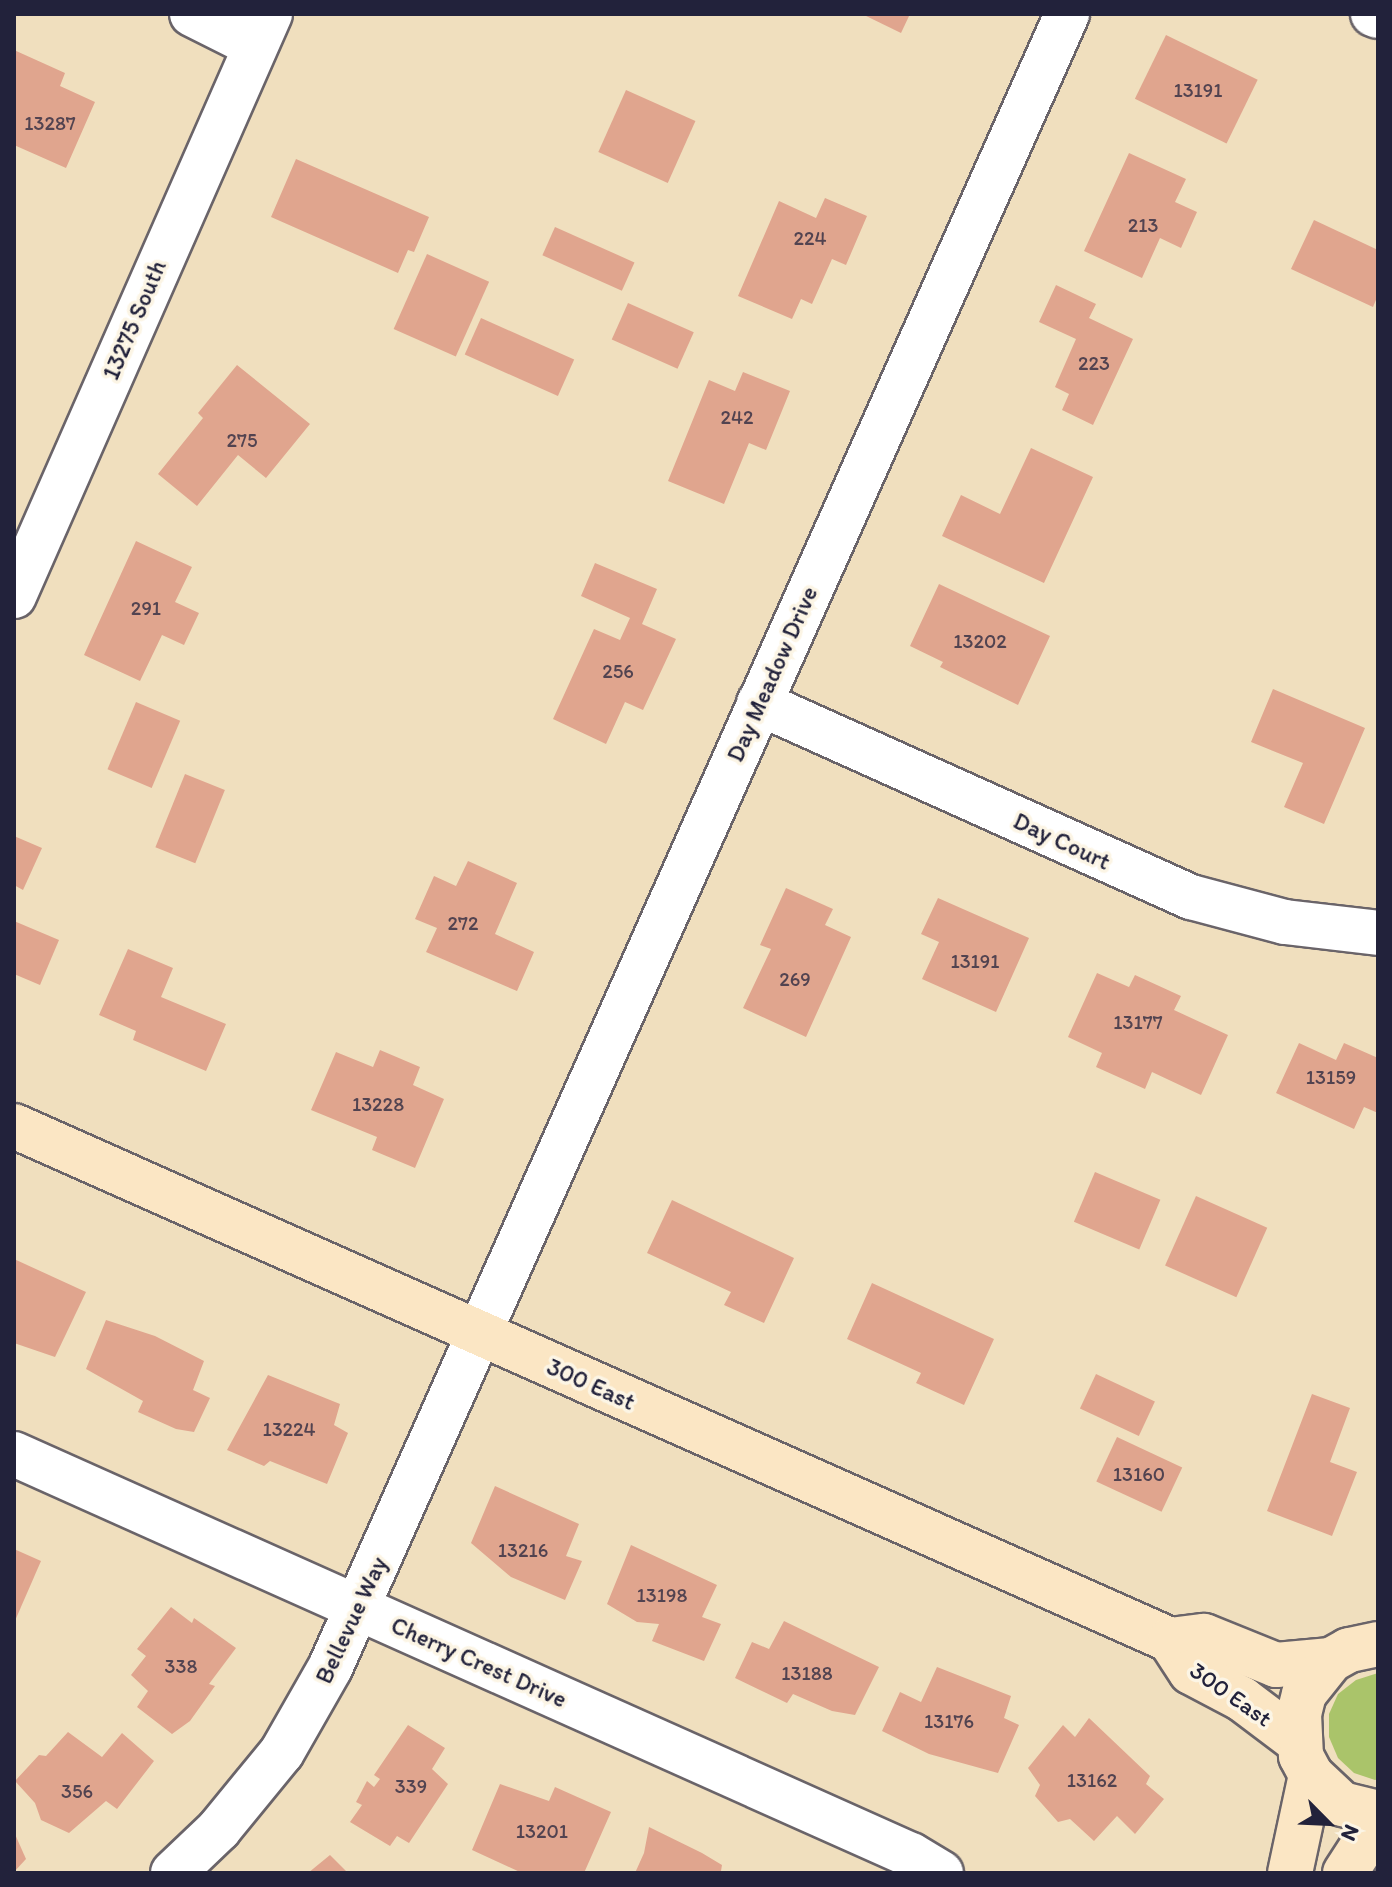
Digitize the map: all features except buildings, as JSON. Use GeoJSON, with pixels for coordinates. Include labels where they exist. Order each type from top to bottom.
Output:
{"type":"FeatureCollection","features":[{"type":"Feature","properties":{"kind":"main road","name":"300 East"},"geometry":{"type":"LineString","coordinates":[[14,1126],[1170,1640],[1204,1636],[1276,1665],[1331,1660],[1349,1650],[1378,1644]]}},
{"type":"Feature","properties":{"kind":"main road","name":"300 East"},"geometry":{"type":"LineString","coordinates":[[1170,1640],[1191,1672],[1242,1699],[1305,1759],[1342,1804],[1378,1813]]}},
{"type":"Feature","properties":{"kind":"main road"},"geometry":{"type":"LineString","coordinates":[[1290,1873],[1305,1759],[1299,1714],[1304,1694],[1331,1660]]}},
{"type":"Feature","properties":{"kind":"main road"},"geometry":{"type":"LineString","coordinates":[[1345,1873],[1378,1822]]}},
{"type":"Feature","properties":{"kind":"street"},"geometry":{"type":"LineString","coordinates":[[192,14],[262,29]]}},
{"type":"Feature","properties":{"kind":"street","name":"Day Meadow Drive"},"geometry":{"type":"LineString","coordinates":[[479,1335],[1067,14]]}},
{"type":"Feature","properties":{"kind":"street","name":"13275 South"},"geometry":{"type":"LineString","coordinates":[[14,596],[262,29]]}},
{"type":"Feature","properties":{"kind":"street","name":"Day Court"},"geometry":{"type":"LineString","coordinates":[[759,703],[1191,897],[1285,922],[1378,933]]}},
{"type":"Feature","properties":{"kind":"street","name":"Bellevue Way"},"geometry":{"type":"LineString","coordinates":[[173,1873],[219,1829],[282,1752],[309,1711],[479,1335]]}},
{"type":"Feature","properties":{"kind":"street","name":"Cherry Crest Drive"},"geometry":{"type":"LineString","coordinates":[[14,1454],[911,1855],[941,1873]]}},
{"type":"Feature","properties":{"kind":"green space"},"geometry":{"type":"Polygon","coordinates":[[[1378,1673],[1378,1779],[1375,1780],[1354,1773],[1338,1758],[1329,1737],[1329,1714],[1338,1694],[1356,1680],[1378,1673]]]}}]}
